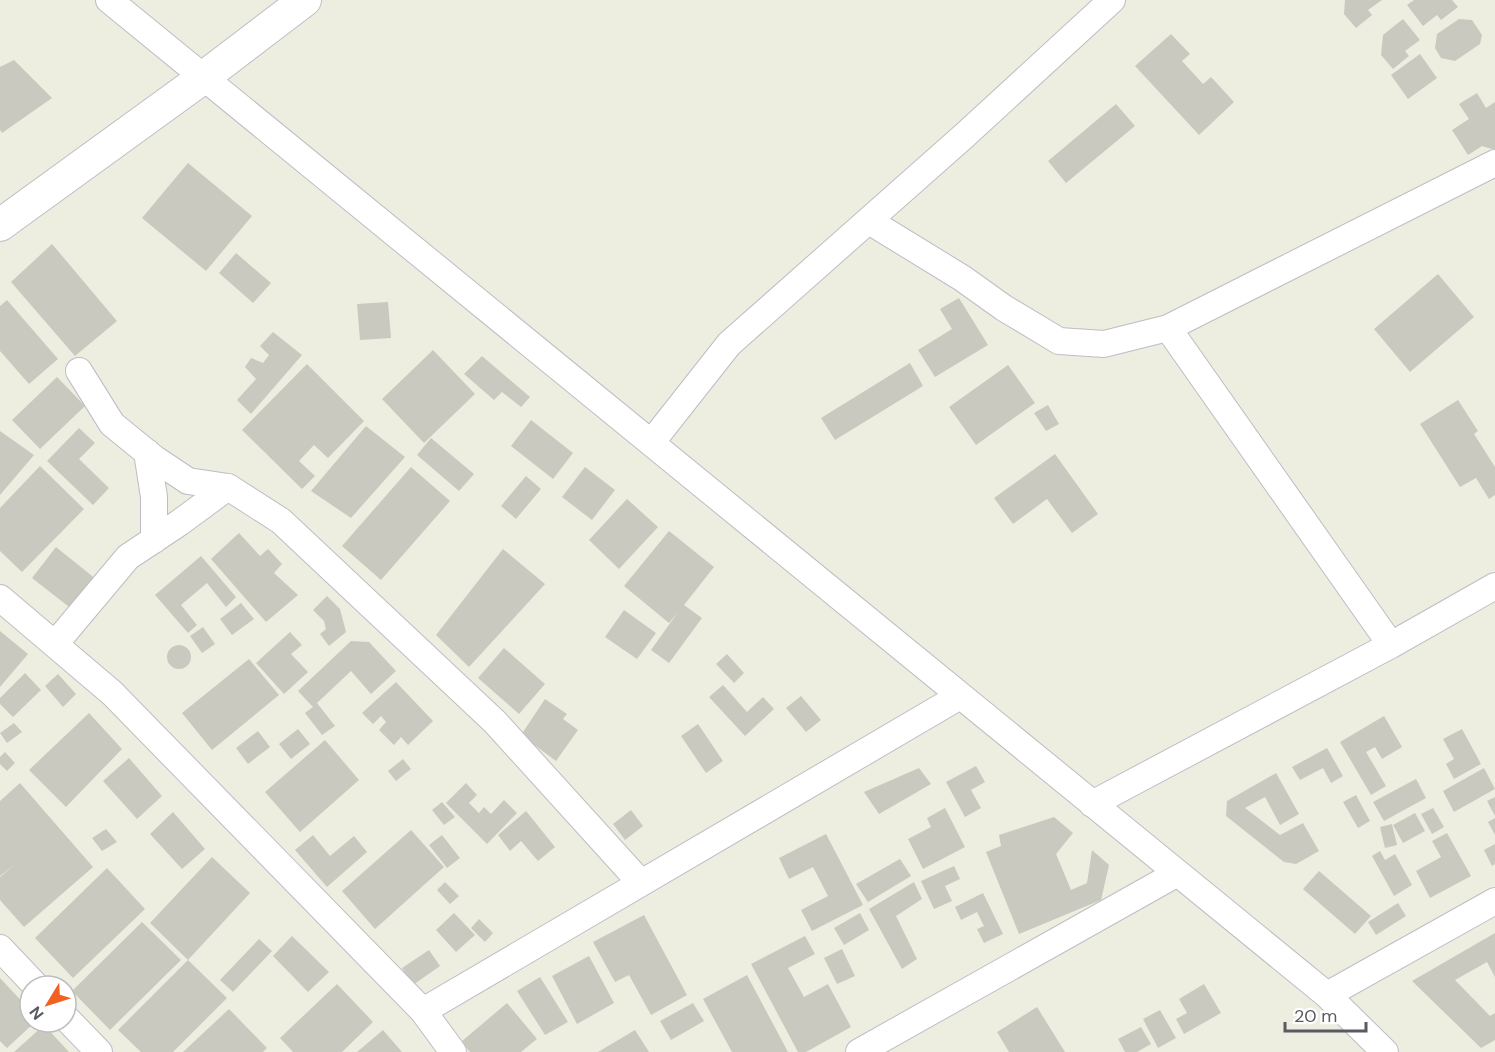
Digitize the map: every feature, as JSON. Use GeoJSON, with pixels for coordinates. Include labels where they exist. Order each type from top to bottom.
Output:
{"type":"FeatureCollection","features":[{"type":"Feature","properties":{"kind":"street"},"geometry":{"type":"LineString","coordinates":[[109,0],[1176,874],[1327,995],[1385,1052]]}},
{"type":"Feature","properties":{"kind":"street"},"geometry":{"type":"LineString","coordinates":[[0,225],[204,77],[305,0]]}},
{"type":"Feature","properties":{"kind":"street"},"geometry":{"type":"LineString","coordinates":[[651,443],[729,344],[869,221],[1112,0]]}},
{"type":"Feature","properties":{"kind":"street"},"geometry":{"type":"LineString","coordinates":[[869,221],[1059,341],[1104,344],[1168,328],[1495,163]]}},
{"type":"Feature","properties":{"kind":"street"},"geometry":{"type":"LineString","coordinates":[[1168,328],[1391,645]]}},
{"type":"Feature","properties":{"kind":"street"},"geometry":{"type":"LineString","coordinates":[[79,371],[112,424],[147,452],[188,481],[228,487],[281,520],[495,722],[641,883]]}},
{"type":"Feature","properties":{"kind":"street"},"geometry":{"type":"LineString","coordinates":[[147,452],[154,497],[154,540]]}},
{"type":"Feature","properties":{"kind":"street"},"geometry":{"type":"LineString","coordinates":[[55,644],[128,557],[228,487]]}},
{"type":"Feature","properties":{"kind":"street"},"geometry":{"type":"LineString","coordinates":[[1092,804],[1391,645],[1495,586]]}},
{"type":"Feature","properties":{"kind":"street"},"geometry":{"type":"LineString","coordinates":[[0,598],[112,693],[423,1011],[453,1052]]}},
{"type":"Feature","properties":{"kind":"street"},"geometry":{"type":"LineString","coordinates":[[423,1011],[960,696]]}},
{"type":"Feature","properties":{"kind":"street"},"geometry":{"type":"LineString","coordinates":[[860,1052],[1176,874]]}},
{"type":"Feature","properties":{"kind":"street"},"geometry":{"type":"LineString","coordinates":[[1327,995],[1495,901]]}},
{"type":"Feature","properties":{"kind":"street"},"geometry":{"type":"LineString","coordinates":[[0,948],[25,974]]}},
{"type":"Feature","properties":{"kind":"street"},"geometry":{"type":"LineString","coordinates":[[78,1030],[99,1052]]}},
{"type":"Feature","properties":{"kind":"building"},"geometry":{"type":"Polygon","coordinates":[[[1345,0],[1382,0],[1368,10],[1372,15],[1356,28],[1344,14],[1345,0]]]}},
{"type":"Feature","properties":{"kind":"building"},"geometry":{"type":"Polygon","coordinates":[[[1414,0],[1452,0],[1458,7],[1441,20],[1437,15],[1423,26],[1407,5],[1414,0]]]}},
{"type":"Feature","properties":{"kind":"building"},"geometry":{"type":"Polygon","coordinates":[[[1403,19],[1420,40],[1405,51],[1409,56],[1393,69],[1381,55],[1383,35],[1403,19]]]}},
{"type":"Feature","properties":{"kind":"building"},"geometry":{"type":"Polygon","coordinates":[[[1459,19],[1472,20],[1482,35],[1480,44],[1455,61],[1441,58],[1435,48],[1437,34],[1459,19]]]}},
{"type":"Feature","properties":{"kind":"building"},"geometry":{"type":"Polygon","coordinates":[[[1171,34],[1190,54],[1182,61],[1203,84],[1211,77],[1234,102],[1199,135],[1135,66],[1171,34]]]}},
{"type":"Feature","properties":{"kind":"building"},"geometry":{"type":"Polygon","coordinates":[[[1420,54],[1437,78],[1408,99],[1391,75],[1420,54]]]}},
{"type":"Feature","properties":{"kind":"building"},"geometry":{"type":"Polygon","coordinates":[[[14,60],[52,98],[2,133],[0,130],[0,67],[14,60]]]}},
{"type":"Feature","properties":{"kind":"building"},"geometry":{"type":"Polygon","coordinates":[[[1477,93],[1486,108],[1495,102],[1495,150],[1482,146],[1468,155],[1452,130],[1469,119],[1459,104],[1477,93]]]}},
{"type":"Feature","properties":{"kind":"building"},"geometry":{"type":"Polygon","coordinates":[[[1116,104],[1135,126],[1066,183],[1048,161],[1116,104]]]}},
{"type":"Feature","properties":{"kind":"building"},"geometry":{"type":"Polygon","coordinates":[[[188,163],[252,216],[206,271],[142,218],[188,163]]]}},
{"type":"Feature","properties":{"kind":"building"},"geometry":{"type":"Polygon","coordinates":[[[52,244],[117,321],[75,356],[11,282],[52,244]]]}},
{"type":"Feature","properties":{"kind":"building"},"geometry":{"type":"Polygon","coordinates":[[[236,253],[271,283],[253,303],[219,273],[236,253]]]}},
{"type":"Feature","properties":{"kind":"building"},"geometry":{"type":"Polygon","coordinates":[[[1438,274],[1474,317],[1410,372],[1374,329],[1438,274]]]}},
{"type":"Feature","properties":{"kind":"building"},"geometry":{"type":"Polygon","coordinates":[[[959,298],[988,345],[935,377],[918,350],[952,329],[940,309],[959,298]]]}},
{"type":"Feature","properties":{"kind":"building"},"geometry":{"type":"Polygon","coordinates":[[[7,300],[58,359],[29,384],[0,351],[0,306],[7,300]]]}},
{"type":"Feature","properties":{"kind":"building"},"geometry":{"type":"Polygon","coordinates":[[[388,302],[391,338],[360,340],[357,304],[388,302]]]}},
{"type":"Feature","properties":{"kind":"building"},"geometry":{"type":"Polygon","coordinates":[[[273,332],[302,355],[251,414],[237,400],[256,379],[245,367],[251,358],[263,363],[269,355],[260,346],[273,332]]]}},
{"type":"Feature","properties":{"kind":"building"},"geometry":{"type":"Polygon","coordinates":[[[433,350],[475,394],[424,443],[382,399],[433,350]]]}},
{"type":"Feature","properties":{"kind":"building"},"geometry":{"type":"Polygon","coordinates":[[[482,356],[530,397],[521,407],[502,392],[494,400],[464,374],[482,356]]]}},
{"type":"Feature","properties":{"kind":"building"},"geometry":{"type":"Polygon","coordinates":[[[910,363],[923,386],[835,440],[821,418],[910,363]]]}},
{"type":"Feature","properties":{"kind":"building"},"geometry":{"type":"Polygon","coordinates":[[[307,364],[364,421],[328,458],[314,445],[299,461],[315,476],[302,489],[242,430],[307,364]]]}},
{"type":"Feature","properties":{"kind":"building"},"geometry":{"type":"Polygon","coordinates":[[[1008,365],[1035,403],[976,445],[949,407],[1008,365]]]}},
{"type":"Feature","properties":{"kind":"building"},"geometry":{"type":"Polygon","coordinates":[[[57,377],[85,406],[40,449],[12,420],[57,377]]]}},
{"type":"Feature","properties":{"kind":"building"},"geometry":{"type":"Polygon","coordinates":[[[1458,400],[1478,431],[1474,434],[1495,467],[1495,495],[1489,499],[1476,478],[1460,487],[1420,424],[1458,400]]]}},
{"type":"Feature","properties":{"kind":"building"},"geometry":{"type":"Polygon","coordinates":[[[1048,405],[1059,424],[1046,431],[1034,413],[1048,405]]]}},
{"type":"Feature","properties":{"kind":"building"},"geometry":{"type":"Polygon","coordinates":[[[531,420],[573,453],[553,479],[511,446],[531,420]]]}},
{"type":"Feature","properties":{"kind":"building"},"geometry":{"type":"Polygon","coordinates":[[[366,426],[405,457],[351,518],[311,491],[366,426]]]}},
{"type":"Feature","properties":{"kind":"building"},"geometry":{"type":"Polygon","coordinates":[[[79,428],[95,443],[79,459],[109,488],[93,505],[47,461],[79,428]]]}},
{"type":"Feature","properties":{"kind":"building"},"geometry":{"type":"Polygon","coordinates":[[[0,431],[34,455],[0,495],[0,431]]]}},
{"type":"Feature","properties":{"kind":"building"},"geometry":{"type":"Polygon","coordinates":[[[431,438],[474,474],[459,491],[417,455],[431,438]]]}},
{"type":"Feature","properties":{"kind":"building"},"geometry":{"type":"Polygon","coordinates":[[[1055,454],[1098,514],[1072,533],[1047,499],[1013,524],[994,498],[1055,454]]]}},
{"type":"Feature","properties":{"kind":"building"},"geometry":{"type":"Polygon","coordinates":[[[40,466],[84,509],[22,572],[0,551],[0,508],[40,466]]]}},
{"type":"Feature","properties":{"kind":"building"},"geometry":{"type":"Polygon","coordinates":[[[411,467],[450,501],[381,580],[342,546],[411,467]]]}},
{"type":"Feature","properties":{"kind":"building"},"geometry":{"type":"Polygon","coordinates":[[[585,467],[615,490],[592,520],[562,497],[585,467]]]}},
{"type":"Feature","properties":{"kind":"building"},"geometry":{"type":"Polygon","coordinates":[[[526,476],[541,489],[516,519],[501,506],[526,476]]]}},
{"type":"Feature","properties":{"kind":"building"},"geometry":{"type":"Polygon","coordinates":[[[627,499],[658,527],[619,569],[589,540],[627,499]]]}},
{"type":"Feature","properties":{"kind":"building"},"geometry":{"type":"Polygon","coordinates":[[[669,531],[714,567],[684,605],[702,618],[669,663],[651,650],[678,612],[669,623],[624,586],[669,531]]]}},
{"type":"Feature","properties":{"kind":"building"},"geometry":{"type":"Polygon","coordinates":[[[239,533],[260,556],[268,549],[282,564],[274,573],[298,595],[266,622],[211,559],[239,533]]]}},
{"type":"Feature","properties":{"kind":"building"},"geometry":{"type":"Polygon","coordinates":[[[56,547],[97,580],[73,610],[32,578],[56,547]]]}},
{"type":"Feature","properties":{"kind":"building"},"geometry":{"type":"Polygon","coordinates":[[[503,549],[545,584],[469,667],[436,635],[503,549]]]}},
{"type":"Feature","properties":{"kind":"building"},"geometry":{"type":"Polygon","coordinates":[[[201,556],[236,597],[226,607],[207,583],[181,605],[197,625],[188,633],[155,595],[201,556]]]}},
{"type":"Feature","properties":{"kind":"building"},"geometry":{"type":"Polygon","coordinates":[[[327,596],[340,609],[346,632],[329,646],[320,634],[326,629],[324,621],[313,610],[327,596]]]}},
{"type":"Feature","properties":{"kind":"building"},"geometry":{"type":"Polygon","coordinates":[[[241,603],[254,619],[232,635],[220,619],[241,603]]]}},
{"type":"Feature","properties":{"kind":"building"},"geometry":{"type":"Polygon","coordinates":[[[624,610],[656,633],[637,659],[605,637],[624,610]]]}},
{"type":"Feature","properties":{"kind":"building"},"geometry":{"type":"Polygon","coordinates":[[[203,627],[215,644],[202,653],[190,636],[203,627]]]}},
{"type":"Feature","properties":{"kind":"building"},"geometry":{"type":"Polygon","coordinates":[[[0,631],[28,654],[0,687],[0,631]]]}},
{"type":"Feature","properties":{"kind":"building"},"geometry":{"type":"Polygon","coordinates":[[[290,632],[302,645],[291,654],[308,672],[284,694],[256,663],[290,632]]]}},
{"type":"Feature","properties":{"kind":"building"},"geometry":{"type":"Polygon","coordinates":[[[351,641],[369,642],[396,671],[371,694],[351,671],[317,703],[335,726],[322,735],[305,713],[313,707],[298,691],[351,641]]]}},
{"type":"Feature","properties":{"kind":"building"},"geometry":{"type":"Polygon","coordinates":[[[179,645],[188,648],[191,657],[188,666],[179,669],[170,666],[167,657],[170,648],[179,645]]]}},
{"type":"Feature","properties":{"kind":"building"},"geometry":{"type":"Polygon","coordinates":[[[504,648],[545,684],[519,714],[478,678],[504,648]]]}},
{"type":"Feature","properties":{"kind":"building"},"geometry":{"type":"Polygon","coordinates":[[[727,654],[744,673],[734,683],[716,664],[727,654]]]}},
{"type":"Feature","properties":{"kind":"building"},"geometry":{"type":"Polygon","coordinates":[[[249,659],[279,695],[212,750],[182,713],[249,659]]]}},
{"type":"Feature","properties":{"kind":"building"},"geometry":{"type":"Polygon","coordinates":[[[25,673],[41,690],[13,717],[0,704],[0,698],[25,673]]]}},
{"type":"Feature","properties":{"kind":"building"},"geometry":{"type":"Polygon","coordinates":[[[58,674],[76,694],[63,707],[45,686],[58,674]]]}},
{"type":"Feature","properties":{"kind":"building"},"geometry":{"type":"Polygon","coordinates":[[[396,682],[433,721],[408,745],[401,737],[394,745],[379,730],[386,722],[381,716],[373,724],[362,713],[396,682]]]}},
{"type":"Feature","properties":{"kind":"building"},"geometry":{"type":"Polygon","coordinates":[[[723,685],[747,712],[763,697],[774,709],[745,736],[709,697],[723,685]]]}},
{"type":"Feature","properties":{"kind":"building"},"geometry":{"type":"Polygon","coordinates":[[[801,696],[821,720],[806,732],[786,708],[801,696]]]}},
{"type":"Feature","properties":{"kind":"building"},"geometry":{"type":"Polygon","coordinates":[[[545,699],[567,714],[563,719],[578,730],[556,761],[521,735],[545,699]]]}},
{"type":"Feature","properties":{"kind":"building"},"geometry":{"type":"Polygon","coordinates":[[[89,713],[122,749],[66,807],[29,770],[89,713]]]}},
{"type":"Feature","properties":{"kind":"building"},"geometry":{"type":"Polygon","coordinates":[[[1384,716],[1402,747],[1382,759],[1375,747],[1366,752],[1386,786],[1371,795],[1340,742],[1384,716]]]}},
{"type":"Feature","properties":{"kind":"building"},"geometry":{"type":"Polygon","coordinates":[[[14,723],[22,732],[7,743],[0,733],[14,723]]]}},
{"type":"Feature","properties":{"kind":"building"},"geometry":{"type":"Polygon","coordinates":[[[698,724],[723,761],[706,773],[681,736],[698,724]]]}},
{"type":"Feature","properties":{"kind":"building"},"geometry":{"type":"Polygon","coordinates":[[[298,729],[310,744],[291,759],[279,744],[298,729]]]}},
{"type":"Feature","properties":{"kind":"building"},"geometry":{"type":"Polygon","coordinates":[[[1462,729],[1481,764],[1454,779],[1446,764],[1454,759],[1443,739],[1462,729]]]}},
{"type":"Feature","properties":{"kind":"building"},"geometry":{"type":"Polygon","coordinates":[[[258,731],[270,747],[248,764],[236,748],[258,731]]]}},
{"type":"Feature","properties":{"kind":"building"},"geometry":{"type":"Polygon","coordinates":[[[325,740],[359,780],[300,832],[265,792],[325,740]]]}},
{"type":"Feature","properties":{"kind":"building"},"geometry":{"type":"Polygon","coordinates":[[[1327,748],[1343,776],[1331,783],[1323,768],[1300,780],[1292,767],[1327,748]]]}},
{"type":"Feature","properties":{"kind":"building"},"geometry":{"type":"Polygon","coordinates":[[[5,752],[15,763],[7,771],[0,764],[0,757],[5,752]]]}},
{"type":"Feature","properties":{"kind":"building"},"geometry":{"type":"Polygon","coordinates":[[[129,758],[162,796],[137,819],[103,781],[129,758]]]}},
{"type":"Feature","properties":{"kind":"building"},"geometry":{"type":"Polygon","coordinates":[[[403,759],[411,769],[396,781],[388,771],[403,759]]]}},
{"type":"Feature","properties":{"kind":"building"},"geometry":{"type":"Polygon","coordinates":[[[976,766],[985,782],[971,790],[981,808],[965,817],[946,782],[976,766]]]}},
{"type":"Feature","properties":{"kind":"building"},"geometry":{"type":"Polygon","coordinates":[[[919,768],[931,784],[879,814],[864,792],[919,768]]]}},
{"type":"Feature","properties":{"kind":"building"},"geometry":{"type":"Polygon","coordinates":[[[1484,768],[1495,789],[1454,812],[1443,791],[1484,768]]]}},
{"type":"Feature","properties":{"kind":"building"},"geometry":{"type":"Polygon","coordinates":[[[1276,773],[1299,814],[1280,825],[1265,797],[1245,808],[1280,835],[1303,823],[1319,851],[1296,864],[1284,862],[1226,816],[1227,801],[1276,773]]]}},
{"type":"Feature","properties":{"kind":"building"},"geometry":{"type":"Polygon","coordinates":[[[1416,779],[1426,798],[1384,821],[1373,802],[1416,779]]]}},
{"type":"Feature","properties":{"kind":"building"},"geometry":{"type":"Polygon","coordinates":[[[20,783],[93,867],[24,927],[0,900],[0,877],[14,865],[0,876],[0,801],[20,783]]]}},
{"type":"Feature","properties":{"kind":"building"},"geometry":{"type":"Polygon","coordinates":[[[466,783],[477,795],[469,803],[479,813],[484,807],[491,814],[504,800],[517,813],[487,844],[446,803],[466,783]]]}},
{"type":"Feature","properties":{"kind":"building"},"geometry":{"type":"Polygon","coordinates":[[[1356,795],[1370,821],[1358,828],[1343,802],[1356,795]]]}},
{"type":"Feature","properties":{"kind":"building"},"geometry":{"type":"Polygon","coordinates":[[[1495,797],[1495,816],[1487,801],[1495,797]]]}},
{"type":"Feature","properties":{"kind":"building"},"geometry":{"type":"Polygon","coordinates":[[[442,802],[455,817],[444,825],[432,810],[442,802]]]}},
{"type":"Feature","properties":{"kind":"building"},"geometry":{"type":"Polygon","coordinates":[[[945,808],[965,847],[923,869],[908,839],[931,827],[927,818],[945,808]]]}},
{"type":"Feature","properties":{"kind":"building"},"geometry":{"type":"Polygon","coordinates":[[[1433,808],[1444,827],[1432,834],[1421,814],[1433,808]]]}},
{"type":"Feature","properties":{"kind":"building"},"geometry":{"type":"Polygon","coordinates":[[[631,810],[643,826],[625,840],[613,824],[631,810]]]}},
{"type":"Feature","properties":{"kind":"building"},"geometry":{"type":"Polygon","coordinates":[[[526,811],[555,847],[538,861],[521,841],[510,851],[498,835],[526,811]]]}},
{"type":"Feature","properties":{"kind":"building"},"geometry":{"type":"Polygon","coordinates":[[[173,812],[205,849],[182,869],[150,834],[173,812]]]}},
{"type":"Feature","properties":{"kind":"building"},"geometry":{"type":"Polygon","coordinates":[[[1415,813],[1425,831],[1403,843],[1393,825],[1415,813]]]}},
{"type":"Feature","properties":{"kind":"building"},"geometry":{"type":"Polygon","coordinates":[[[1054,817],[1073,833],[1056,854],[1071,890],[1087,883],[1092,850],[1109,865],[1101,900],[1019,934],[986,852],[1001,846],[999,835],[1054,817]]]}},
{"type":"Feature","properties":{"kind":"building"},"geometry":{"type":"Polygon","coordinates":[[[1495,818],[1495,835],[1488,822],[1495,818]]]}},
{"type":"Feature","properties":{"kind":"building"},"geometry":{"type":"Polygon","coordinates":[[[1392,824],[1397,845],[1385,848],[1380,827],[1392,824]]]}},
{"type":"Feature","properties":{"kind":"building"},"geometry":{"type":"Polygon","coordinates":[[[106,829],[117,842],[102,851],[92,838],[106,829]]]}},
{"type":"Feature","properties":{"kind":"building"},"geometry":{"type":"Polygon","coordinates":[[[411,830],[444,867],[375,929],[342,891],[411,830]]]}},
{"type":"Feature","properties":{"kind":"building"},"geometry":{"type":"Polygon","coordinates":[[[1447,833],[1471,876],[1430,898],[1416,871],[1441,857],[1432,841],[1447,833]]]}},
{"type":"Feature","properties":{"kind":"building"},"geometry":{"type":"Polygon","coordinates":[[[826,834],[863,905],[812,931],[801,910],[828,896],[813,867],[789,879],[779,858],[826,834]]]}},
{"type":"Feature","properties":{"kind":"building"},"geometry":{"type":"Polygon","coordinates":[[[313,835],[330,856],[354,836],[367,852],[327,887],[295,850],[313,835]]]}},
{"type":"Feature","properties":{"kind":"building"},"geometry":{"type":"Polygon","coordinates":[[[442,835],[460,858],[447,868],[429,845],[442,835]]]}},
{"type":"Feature","properties":{"kind":"building"},"geometry":{"type":"Polygon","coordinates":[[[1495,844],[1495,864],[1492,866],[1484,850],[1495,844]]]}},
{"type":"Feature","properties":{"kind":"building"},"geometry":{"type":"Polygon","coordinates":[[[1380,851],[1385,860],[1395,854],[1412,885],[1394,896],[1372,856],[1380,851]]]}},
{"type":"Feature","properties":{"kind":"building"},"geometry":{"type":"Polygon","coordinates":[[[212,857],[250,893],[188,960],[150,923],[212,857]]]}},
{"type":"Feature","properties":{"kind":"building"},"geometry":{"type":"Polygon","coordinates":[[[900,859],[911,876],[868,902],[856,884],[900,859]]]}},
{"type":"Feature","properties":{"kind":"building"},"geometry":{"type":"Polygon","coordinates":[[[954,866],[960,879],[945,886],[952,901],[934,909],[921,881],[954,866]]]}},
{"type":"Feature","properties":{"kind":"building"},"geometry":{"type":"Polygon","coordinates":[[[107,868],[145,909],[77,974],[69,974],[35,938],[107,868]]]}},
{"type":"Feature","properties":{"kind":"building"},"geometry":{"type":"Polygon","coordinates":[[[1319,871],[1371,916],[1355,934],[1303,889],[1319,871]]]}},
{"type":"Feature","properties":{"kind":"building"},"geometry":{"type":"Polygon","coordinates":[[[445,882],[459,896],[450,904],[437,890],[445,882]]]}},
{"type":"Feature","properties":{"kind":"building"},"geometry":{"type":"Polygon","coordinates":[[[914,882],[922,899],[896,916],[917,959],[902,969],[869,909],[914,882]]]}},
{"type":"Feature","properties":{"kind":"building"},"geometry":{"type":"Polygon","coordinates":[[[983,893],[1003,934],[984,943],[977,929],[984,926],[977,912],[961,920],[955,907],[983,893]]]}},
{"type":"Feature","properties":{"kind":"building"},"geometry":{"type":"Polygon","coordinates":[[[1398,903],[1406,916],[1376,935],[1368,922],[1398,903]]]}},
{"type":"Feature","properties":{"kind":"building"},"geometry":{"type":"Polygon","coordinates":[[[454,913],[475,935],[456,952],[436,930],[454,913]]]}},
{"type":"Feature","properties":{"kind":"building"},"geometry":{"type":"Polygon","coordinates":[[[860,913],[869,930],[844,945],[834,928],[860,913]]]}},
{"type":"Feature","properties":{"kind":"building"},"geometry":{"type":"Polygon","coordinates":[[[644,915],[687,995],[651,1015],[629,975],[615,982],[593,942],[644,915]]]}},
{"type":"Feature","properties":{"kind":"building"},"geometry":{"type":"Polygon","coordinates":[[[479,919],[493,933],[485,942],[471,928],[479,919]]]}},
{"type":"Feature","properties":{"kind":"building"},"geometry":{"type":"Polygon","coordinates":[[[142,922],[181,960],[110,1030],[78,997],[78,985],[142,922]]]}},
{"type":"Feature","properties":{"kind":"building"},"geometry":{"type":"Polygon","coordinates":[[[1495,933],[1495,977],[1487,962],[1455,980],[1490,1016],[1495,1013],[1495,1040],[1481,1048],[1412,981],[1495,933]]]}},
{"type":"Feature","properties":{"kind":"building"},"geometry":{"type":"Polygon","coordinates":[[[292,936],[329,972],[308,992],[273,956],[292,936]]]}},
{"type":"Feature","properties":{"kind":"building"},"geometry":{"type":"Polygon","coordinates":[[[805,936],[815,954],[788,968],[804,997],[828,984],[851,1027],[806,1052],[798,1052],[751,964],[805,936]]]}},
{"type":"Feature","properties":{"kind":"building"},"geometry":{"type":"Polygon","coordinates":[[[259,939],[272,951],[233,992],[220,980],[259,939]]]}},
{"type":"Feature","properties":{"kind":"building"},"geometry":{"type":"Polygon","coordinates":[[[842,949],[855,976],[837,984],[824,958],[842,949]]]}},
{"type":"Feature","properties":{"kind":"building"},"geometry":{"type":"Polygon","coordinates":[[[429,950],[440,966],[413,985],[402,968],[429,950]]]}},
{"type":"Feature","properties":{"kind":"building"},"geometry":{"type":"Polygon","coordinates":[[[589,956],[614,1003],[577,1024],[552,976],[589,956]]]}},
{"type":"Feature","properties":{"kind":"building"},"geometry":{"type":"Polygon","coordinates":[[[188,960],[227,998],[173,1052],[141,1052],[118,1030],[188,960]]]}},
{"type":"Feature","properties":{"kind":"building"},"geometry":{"type":"Polygon","coordinates":[[[747,975],[788,1052],[732,1052],[703,999],[747,975]]]}},
{"type":"Feature","properties":{"kind":"building"},"geometry":{"type":"Polygon","coordinates":[[[540,977],[568,1022],[545,1035],[517,991],[540,977]]]}},
{"type":"Feature","properties":{"kind":"building"},"geometry":{"type":"Polygon","coordinates":[[[0,978],[18,997],[18,1034],[22,1034],[7,1048],[0,1041],[0,978]]]}},
{"type":"Feature","properties":{"kind":"building"},"geometry":{"type":"Polygon","coordinates":[[[337,984],[373,1022],[342,1052],[293,1052],[280,1038],[337,984]]]}},
{"type":"Feature","properties":{"kind":"building"},"geometry":{"type":"Polygon","coordinates":[[[1204,984],[1221,1013],[1184,1034],[1176,1019],[1187,1013],[1179,999],[1204,984]]]}},
{"type":"Feature","properties":{"kind":"building"},"geometry":{"type":"Polygon","coordinates":[[[507,1003],[537,1039],[521,1052],[470,1052],[461,1042],[507,1003]]]}},
{"type":"Feature","properties":{"kind":"building"},"geometry":{"type":"Polygon","coordinates":[[[693,1003],[704,1021],[671,1040],[660,1021],[693,1003]]]}},
{"type":"Feature","properties":{"kind":"building"},"geometry":{"type":"Polygon","coordinates":[[[1037,1007],[1065,1052],[1009,1052],[997,1032],[1037,1007]]]}},
{"type":"Feature","properties":{"kind":"building"},"geometry":{"type":"Polygon","coordinates":[[[229,1009],[267,1048],[263,1052],[183,1052],[229,1009]]]}},
{"type":"Feature","properties":{"kind":"building"},"geometry":{"type":"Polygon","coordinates":[[[1160,1010],[1176,1038],[1158,1048],[1143,1019],[1160,1010]]]}},
{"type":"Feature","properties":{"kind":"building"},"geometry":{"type":"Polygon","coordinates":[[[1141,1027],[1151,1044],[1137,1052],[1125,1052],[1118,1039],[1141,1027]]]}},
{"type":"Feature","properties":{"kind":"building"},"geometry":{"type":"Polygon","coordinates":[[[383,1030],[402,1052],[357,1052],[383,1030]]]}},
{"type":"Feature","properties":{"kind":"building"},"geometry":{"type":"Polygon","coordinates":[[[635,1030],[649,1052],[598,1052],[635,1030]]]}},
{"type":"Feature","properties":{"kind":"building"},"geometry":{"type":"Polygon","coordinates":[[[34,1034],[52,1034],[69,1052],[14,1052],[34,1034]]]}}]}
